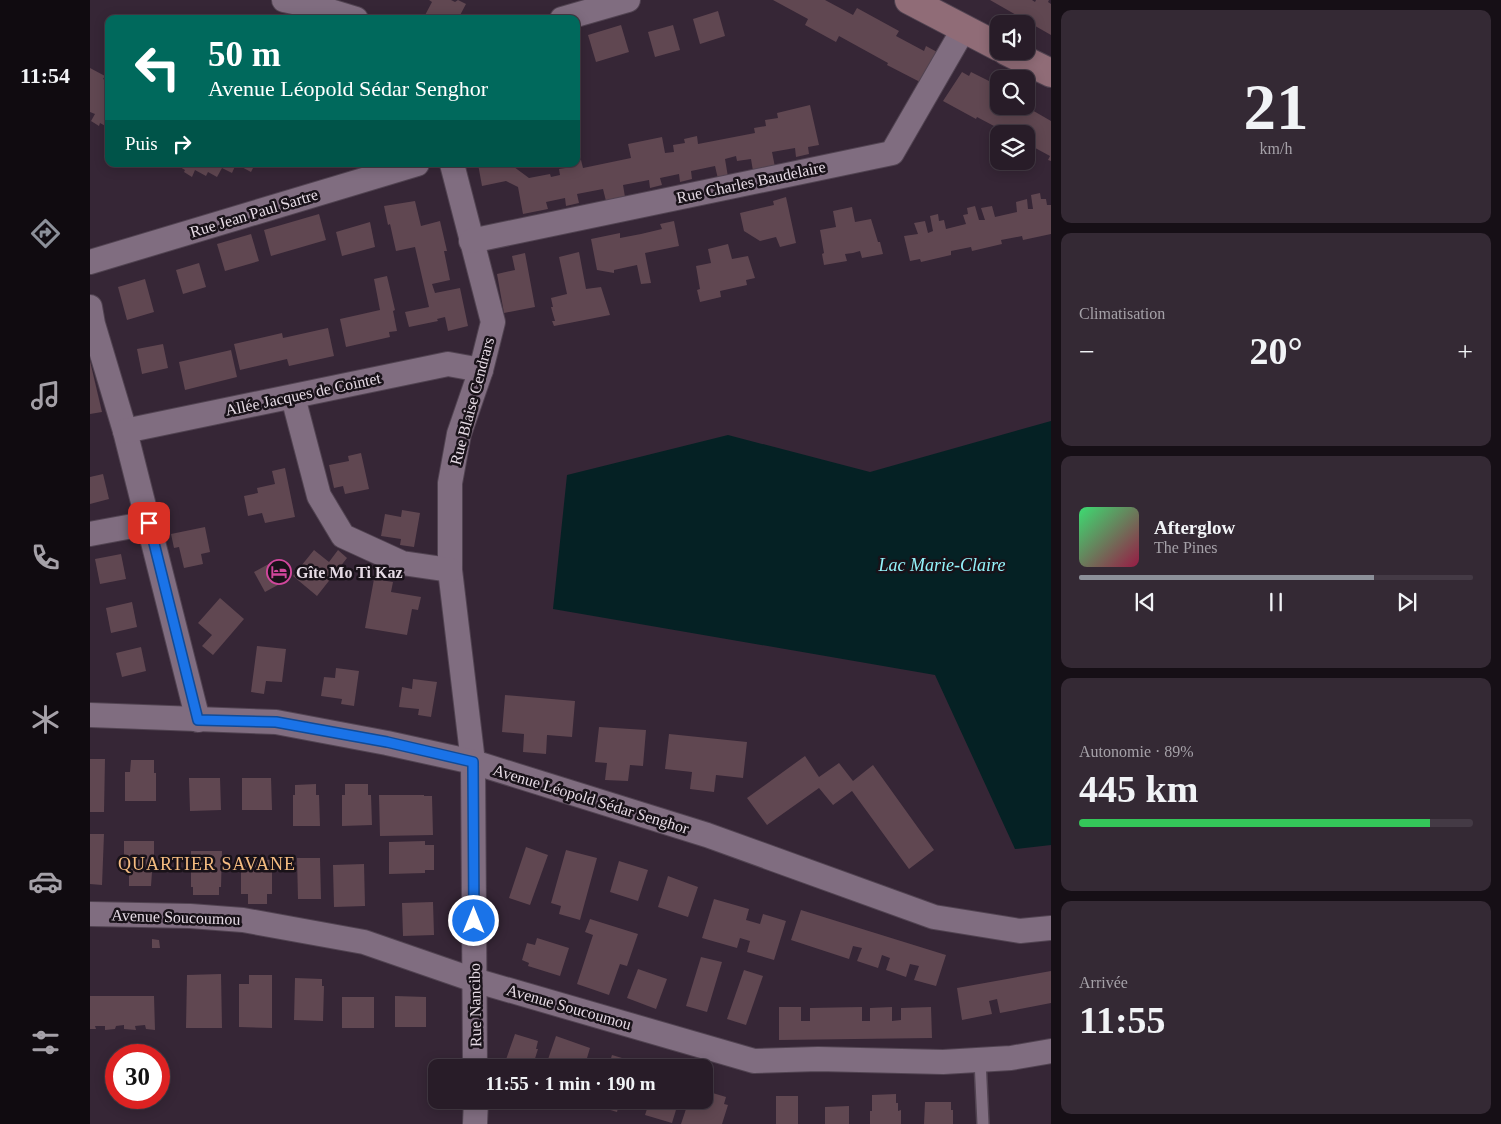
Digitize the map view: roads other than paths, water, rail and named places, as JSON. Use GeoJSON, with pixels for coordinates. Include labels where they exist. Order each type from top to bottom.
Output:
{"type":"FeatureCollection","features":[{"type":"Feature","properties":{"kind":"street"},"geometry":{"type":"LineString","coordinates":[[284,0],[318,7],[343,15]]}},
{"type":"Feature","properties":{"kind":"street"},"geometry":{"type":"LineString","coordinates":[[576,15],[628,0]]}},
{"type":"Feature","properties":{"kind":"street"},"geometry":{"type":"LineString","coordinates":[[909,0],[990,43]]}},
{"type":"Feature","properties":{"kind":"street","name":"Rue Charles Baudelaire"},"geometry":{"type":"LineString","coordinates":[[471,241],[892,153],[963,30]]}},
{"type":"Feature","properties":{"kind":"street"},"geometry":{"type":"LineString","coordinates":[[1024,60],[1051,74]]}},
{"type":"Feature","properties":{"kind":"street","name":"Rue Jean Paul Sartre"},"geometry":{"type":"LineString","coordinates":[[90,262],[407,167]]}},
{"type":"Feature","properties":{"kind":"street","name":"Rue Blaise Cendrars"},"geometry":{"type":"LineString","coordinates":[[453,167],[493,322],[481,370],[459,434],[450,483],[450,570],[473,762]]}},
{"type":"Feature","properties":{"kind":"street"},"geometry":{"type":"LineString","coordinates":[[91,319],[125,431],[198,720]]}},
{"type":"Feature","properties":{"kind":"street","name":"Allée Jacques de Cointet"},"geometry":{"type":"LineString","coordinates":[[125,431],[448,364],[481,370]]}},
{"type":"Feature","properties":{"kind":"street"},"geometry":{"type":"LineString","coordinates":[[293,397],[319,496],[343,536],[402,563],[450,570]]}},
{"type":"Feature","properties":{"kind":"street"},"geometry":{"type":"LineString","coordinates":[[90,534],[149,523]]}},
{"type":"Feature","properties":{"kind":"street","name":"Avenue Léopold Sédar Senghor"},"geometry":{"type":"LineString","coordinates":[[90,715],[276,722],[387,742],[473,762],[707,835],[934,917],[1020,930],[1051,928]]}},
{"type":"Feature","properties":{"kind":"street","name":"Rue Nancibo"},"geometry":{"type":"LineString","coordinates":[[473,762],[475,1059]]}},
{"type":"Feature","properties":{"kind":"street","name":"Avenue Soucoumou"},"geometry":{"type":"LineString","coordinates":[[90,914],[190,916],[243,920],[364,942],[474,980],[754,1061],[818,1059],[943,1062],[1011,1058],[1051,1051]]}},
{"type":"Feature","properties":{"kind":"street"},"geometry":{"type":"LineString","coordinates":[[475,1124],[476,1109]]}},
{"type":"Feature","properties":{"kind":"lane"},"geometry":{"type":"LineString","coordinates":[[980,1060],[983,1124]]}},
{"type":"Feature","properties":{"kind":"water","name":"Lac Marie-Claire"},"geometry":{"type":"Polygon","coordinates":[[[1051,421],[1051,845],[1015,849],[935,675],[553,609],[567,475],[728,435],[870,472],[1051,421]]]}},
{"type":"Feature","properties":{"kind":"place","name":"Gîte Mo Ti Kaz"},"geometry":{"type":"Point","coordinates":[279,572]}},
{"type":"Feature","properties":{"kind":"district","name":"QUARTIER SAVANE"},"geometry":{"type":"Point","coordinates":[207,864]}}]}
